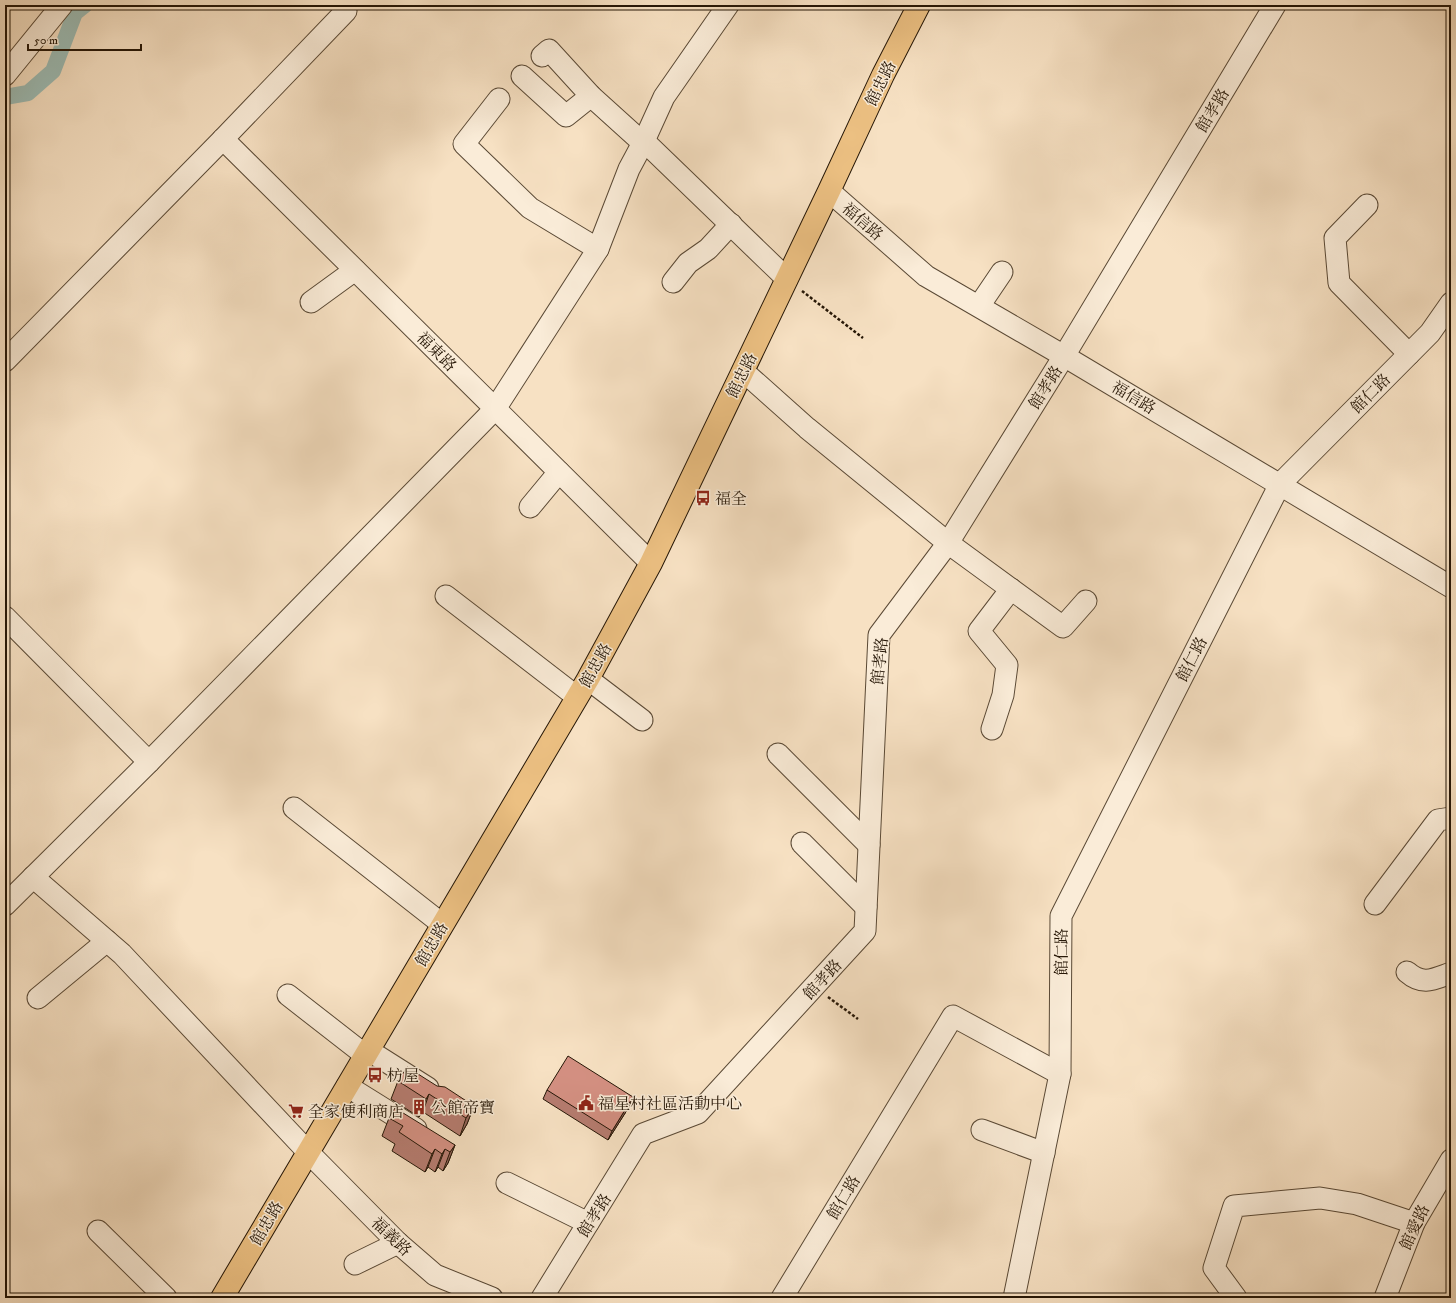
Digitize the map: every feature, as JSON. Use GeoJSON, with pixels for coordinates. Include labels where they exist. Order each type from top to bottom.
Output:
{"type":"FeatureCollection","features":[{"type":"Feature","properties":{"kind":"main road","name":"館忠路"},"geometry":{"type":"LineString","coordinates":[[222,1298],[588,679],[651,563],[829,192],[883,75],[919,5]]}},
{"type":"Feature","properties":{"kind":"street"},"geometry":{"type":"LineString","coordinates":[[5,75],[62,5]]}},
{"type":"Feature","properties":{"kind":"street"},"geometry":{"type":"LineString","coordinates":[[5,361],[223,139],[346,11],[345,5]]}},
{"type":"Feature","properties":{"kind":"street"},"geometry":{"type":"LineString","coordinates":[[5,905],[149,762],[496,409],[598,249],[629,168],[644,142],[664,97],[728,5]]}},
{"type":"Feature","properties":{"kind":"street","name":"館孝路"},"geometry":{"type":"LineString","coordinates":[[542,1298],[643,1134],[698,1113],[865,931],[879,634],[948,543],[1064,356],[1275,5]]}},
{"type":"Feature","properties":{"kind":"street"},"geometry":{"type":"LineString","coordinates":[[542,56],[549,50],[591,96],[644,142],[787,279]]}},
{"type":"Feature","properties":{"kind":"street"},"geometry":{"type":"LineString","coordinates":[[522,76],[566,116],[591,96]]}},
{"type":"Feature","properties":{"kind":"street"},"geometry":{"type":"LineString","coordinates":[[499,99],[464,144],[530,208],[598,249]]}},
{"type":"Feature","properties":{"kind":"street","name":"福東路"},"geometry":{"type":"LineString","coordinates":[[223,139],[651,563]]}},
{"type":"Feature","properties":{"kind":"street","name":"福信路"},"geometry":{"type":"LineString","coordinates":[[829,192],[926,276],[1064,356],[1451,587]]}},
{"type":"Feature","properties":{"kind":"street"},"geometry":{"type":"LineString","coordinates":[[1367,205],[1335,238],[1339,283],[1409,354]]}},
{"type":"Feature","properties":{"kind":"street"},"geometry":{"type":"LineString","coordinates":[[673,282],[688,263],[708,249],[730,224]]}},
{"type":"Feature","properties":{"kind":"street"},"geometry":{"type":"LineString","coordinates":[[312,302],[355,270]]}},
{"type":"Feature","properties":{"kind":"street"},"geometry":{"type":"LineString","coordinates":[[979,306],[1002,272]]}},
{"type":"Feature","properties":{"kind":"street","name":"館仁路"},"geometry":{"type":"LineString","coordinates":[[1014,1298],[1060,1074],[1061,916],[1280,484],[1430,333],[1451,303]]}},
{"type":"Feature","properties":{"kind":"street"},"geometry":{"type":"LineString","coordinates":[[743,371],[807,428],[948,543],[1063,627],[1086,601]]}},
{"type":"Feature","properties":{"kind":"street"},"geometry":{"type":"LineString","coordinates":[[530,507],[559,472]]}},
{"type":"Feature","properties":{"kind":"street"},"geometry":{"type":"LineString","coordinates":[[992,729],[1003,695],[1007,665],[979,631],[1011,589]]}},
{"type":"Feature","properties":{"kind":"street"},"geometry":{"type":"LineString","coordinates":[[446,596],[577,697]]}},
{"type":"Feature","properties":{"kind":"street"},"geometry":{"type":"LineString","coordinates":[[5,617],[149,762]]}},
{"type":"Feature","properties":{"kind":"street"},"geometry":{"type":"LineString","coordinates":[[588,679],[642,720]]}},
{"type":"Feature","properties":{"kind":"street"},"geometry":{"type":"LineString","coordinates":[[778,754],[869,845]]}},
{"type":"Feature","properties":{"kind":"street"},"geometry":{"type":"LineString","coordinates":[[294,808],[442,924]]}},
{"type":"Feature","properties":{"kind":"street"},"geometry":{"type":"LineString","coordinates":[[1375,904],[1438,820],[1451,818]]}},
{"type":"Feature","properties":{"kind":"street"},"geometry":{"type":"LineString","coordinates":[[802,843],[866,907]]}},
{"type":"Feature","properties":{"kind":"street","name":"福義路"},"geometry":{"type":"LineString","coordinates":[[33,877],[122,954],[308,1152],[398,1243],[435,1275],[492,1298]]}},
{"type":"Feature","properties":{"kind":"street"},"geometry":{"type":"LineString","coordinates":[[38,998],[107,942]]}},
{"type":"Feature","properties":{"kind":"street"},"geometry":{"type":"LineString","coordinates":[[1407,972],[1414,978],[1426,981],[1451,973]]}},
{"type":"Feature","properties":{"kind":"street"},"geometry":{"type":"LineString","coordinates":[[288,995],[367,1053],[437,1094]]}},
{"type":"Feature","properties":{"kind":"street","name":"館仁路"},"geometry":{"type":"LineString","coordinates":[[782,1298],[953,1016],[1060,1074]]}},
{"type":"Feature","properties":{"kind":"street"},"geometry":{"type":"LineString","coordinates":[[347,1086],[432,1139]]}},
{"type":"Feature","properties":{"kind":"street"},"geometry":{"type":"LineString","coordinates":[[982,1130],[1044,1153]]}},
{"type":"Feature","properties":{"kind":"street","name":"館愛路"},"geometry":{"type":"LineString","coordinates":[[1385,1298],[1414,1223],[1451,1160]]}},
{"type":"Feature","properties":{"kind":"street"},"geometry":{"type":"LineString","coordinates":[[507,1183],[588,1223]]}},
{"type":"Feature","properties":{"kind":"street"},"geometry":{"type":"LineString","coordinates":[[1236,1298],[1214,1268],[1234,1206],[1320,1198],[1357,1204],[1414,1223]]}},
{"type":"Feature","properties":{"kind":"street"},"geometry":{"type":"LineString","coordinates":[[98,1232],[166,1298]]}},
{"type":"Feature","properties":{"kind":"street"},"geometry":{"type":"LineString","coordinates":[[355,1264],[398,1243]]}},
{"type":"Feature","properties":{"kind":"path"},"geometry":{"type":"LineString","coordinates":[[787,279],[863,338]]}},
{"type":"Feature","properties":{"kind":"path"},"geometry":{"type":"LineString","coordinates":[[815,986],[858,1020]]}},
{"type":"Feature","properties":{"kind":"building","name":"福星村社區活動中心"},"geometry":{"type":"Polygon","coordinates":[[[568,1056],[633,1097],[612,1131],[547,1090],[568,1056]]]}},
{"type":"Feature","properties":{"kind":"building"},"geometry":{"type":"Polygon","coordinates":[[[407,1067],[437,1086],[445,1087],[474,1106],[466,1118],[429,1094],[426,1099],[398,1081],[407,1067]]]}},
{"type":"Feature","properties":{"kind":"building"},"geometry":{"type":"Polygon","coordinates":[[[395,1108],[455,1145],[450,1152],[445,1149],[442,1154],[435,1149],[432,1154],[399,1132],[403,1126],[389,1118],[395,1108]]]}},
{"type":"Feature","properties":{"kind":"waterway"},"geometry":{"type":"LineString","coordinates":[[5,97],[28,93],[53,71],[75,13],[85,5]]}},
{"type":"Feature","properties":{"kind":"place","name":"福全"},"geometry":{"type":"Point","coordinates":[703,498]}},
{"type":"Feature","properties":{"kind":"place","name":"枋屋"},"geometry":{"type":"Point","coordinates":[375,1075]}},
{"type":"Feature","properties":{"kind":"place","name":"福星村社區活動中心"},"geometry":{"type":"Point","coordinates":[586,1103]}},
{"type":"Feature","properties":{"kind":"place","name":"公館帝寶"},"geometry":{"type":"Point","coordinates":[419,1107]}},
{"type":"Feature","properties":{"kind":"place","name":"全家便利商店"},"geometry":{"type":"Point","coordinates":[296,1111]}}]}
